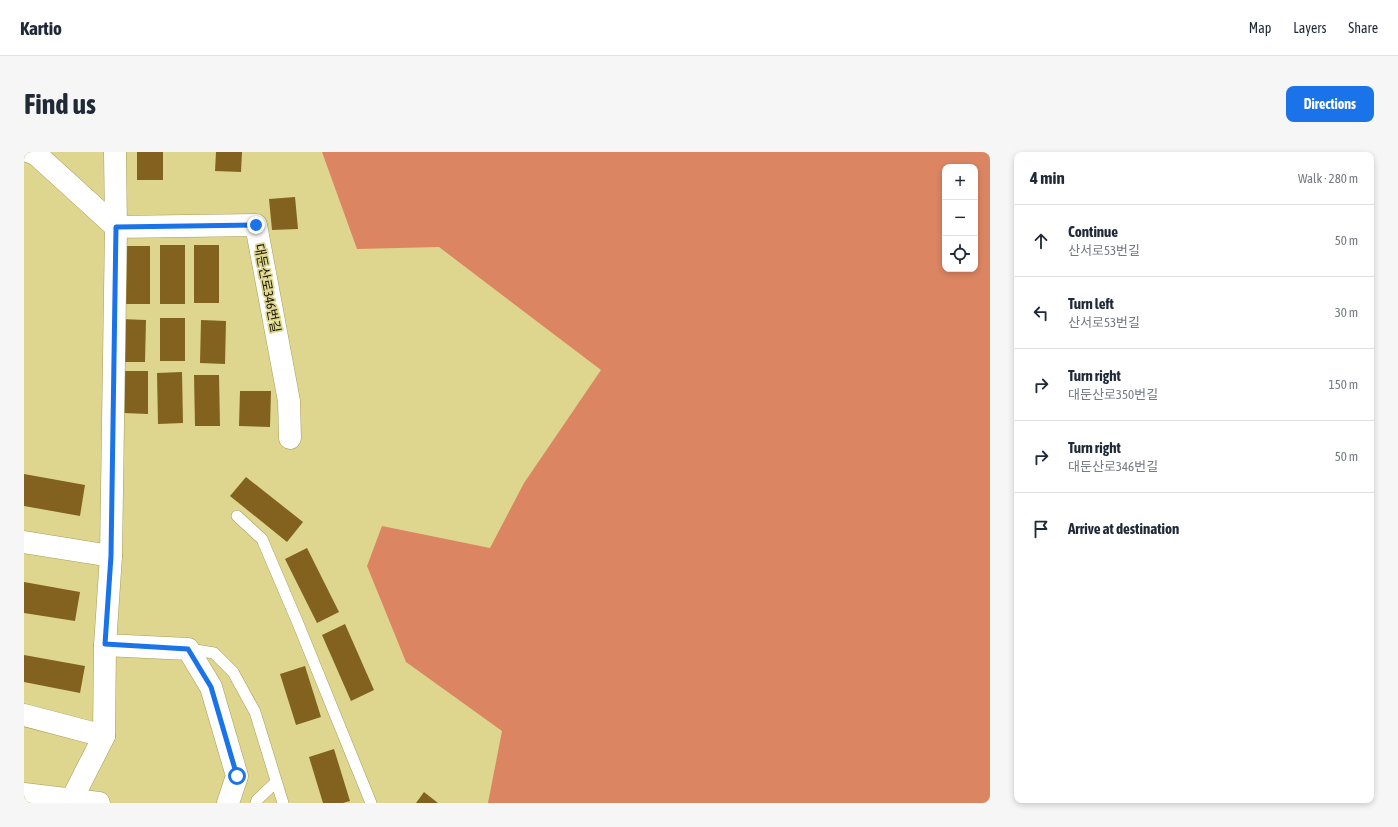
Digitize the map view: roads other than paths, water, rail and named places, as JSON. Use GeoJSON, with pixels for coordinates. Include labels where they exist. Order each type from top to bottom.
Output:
{"type":"FeatureCollection","features":[{"type":"Feature","properties":{"kind":"street"},"geometry":{"type":"LineString","coordinates":[[30,152],[37,155],[116,227]]}},
{"type":"Feature","properties":{"kind":"street"},"geometry":{"type":"LineString","coordinates":[[71,801],[104,736],[105,644],[111,556],[116,227],[115,152]]}},
{"type":"Feature","properties":{"kind":"street","name":"대둔산로346번길"},"geometry":{"type":"LineString","coordinates":[[116,227],[256,225],[289,401],[290,438]]}},
{"type":"Feature","properties":{"kind":"street"},"geometry":{"type":"LineString","coordinates":[[24,542],[111,556]]}},
{"type":"Feature","properties":{"kind":"street"},"geometry":{"type":"LineString","coordinates":[[105,644],[188,649],[211,687],[237,776],[228,803]]}},
{"type":"Feature","properties":{"kind":"street"},"geometry":{"type":"LineString","coordinates":[[24,715],[104,736]]}},
{"type":"Feature","properties":{"kind":"street"},"geometry":{"type":"LineString","coordinates":[[24,794],[71,801],[99,803]]}},
{"type":"Feature","properties":{"kind":"lane"},"geometry":{"type":"LineString","coordinates":[[237,516],[262,539],[371,803]]}},
{"type":"Feature","properties":{"kind":"lane"},"geometry":{"type":"LineString","coordinates":[[188,649],[214,653],[233,672],[255,712],[283,803]]}},
{"type":"Feature","properties":{"kind":"lane"},"geometry":{"type":"LineString","coordinates":[[256,803],[256,800],[276,782]]}}]}
